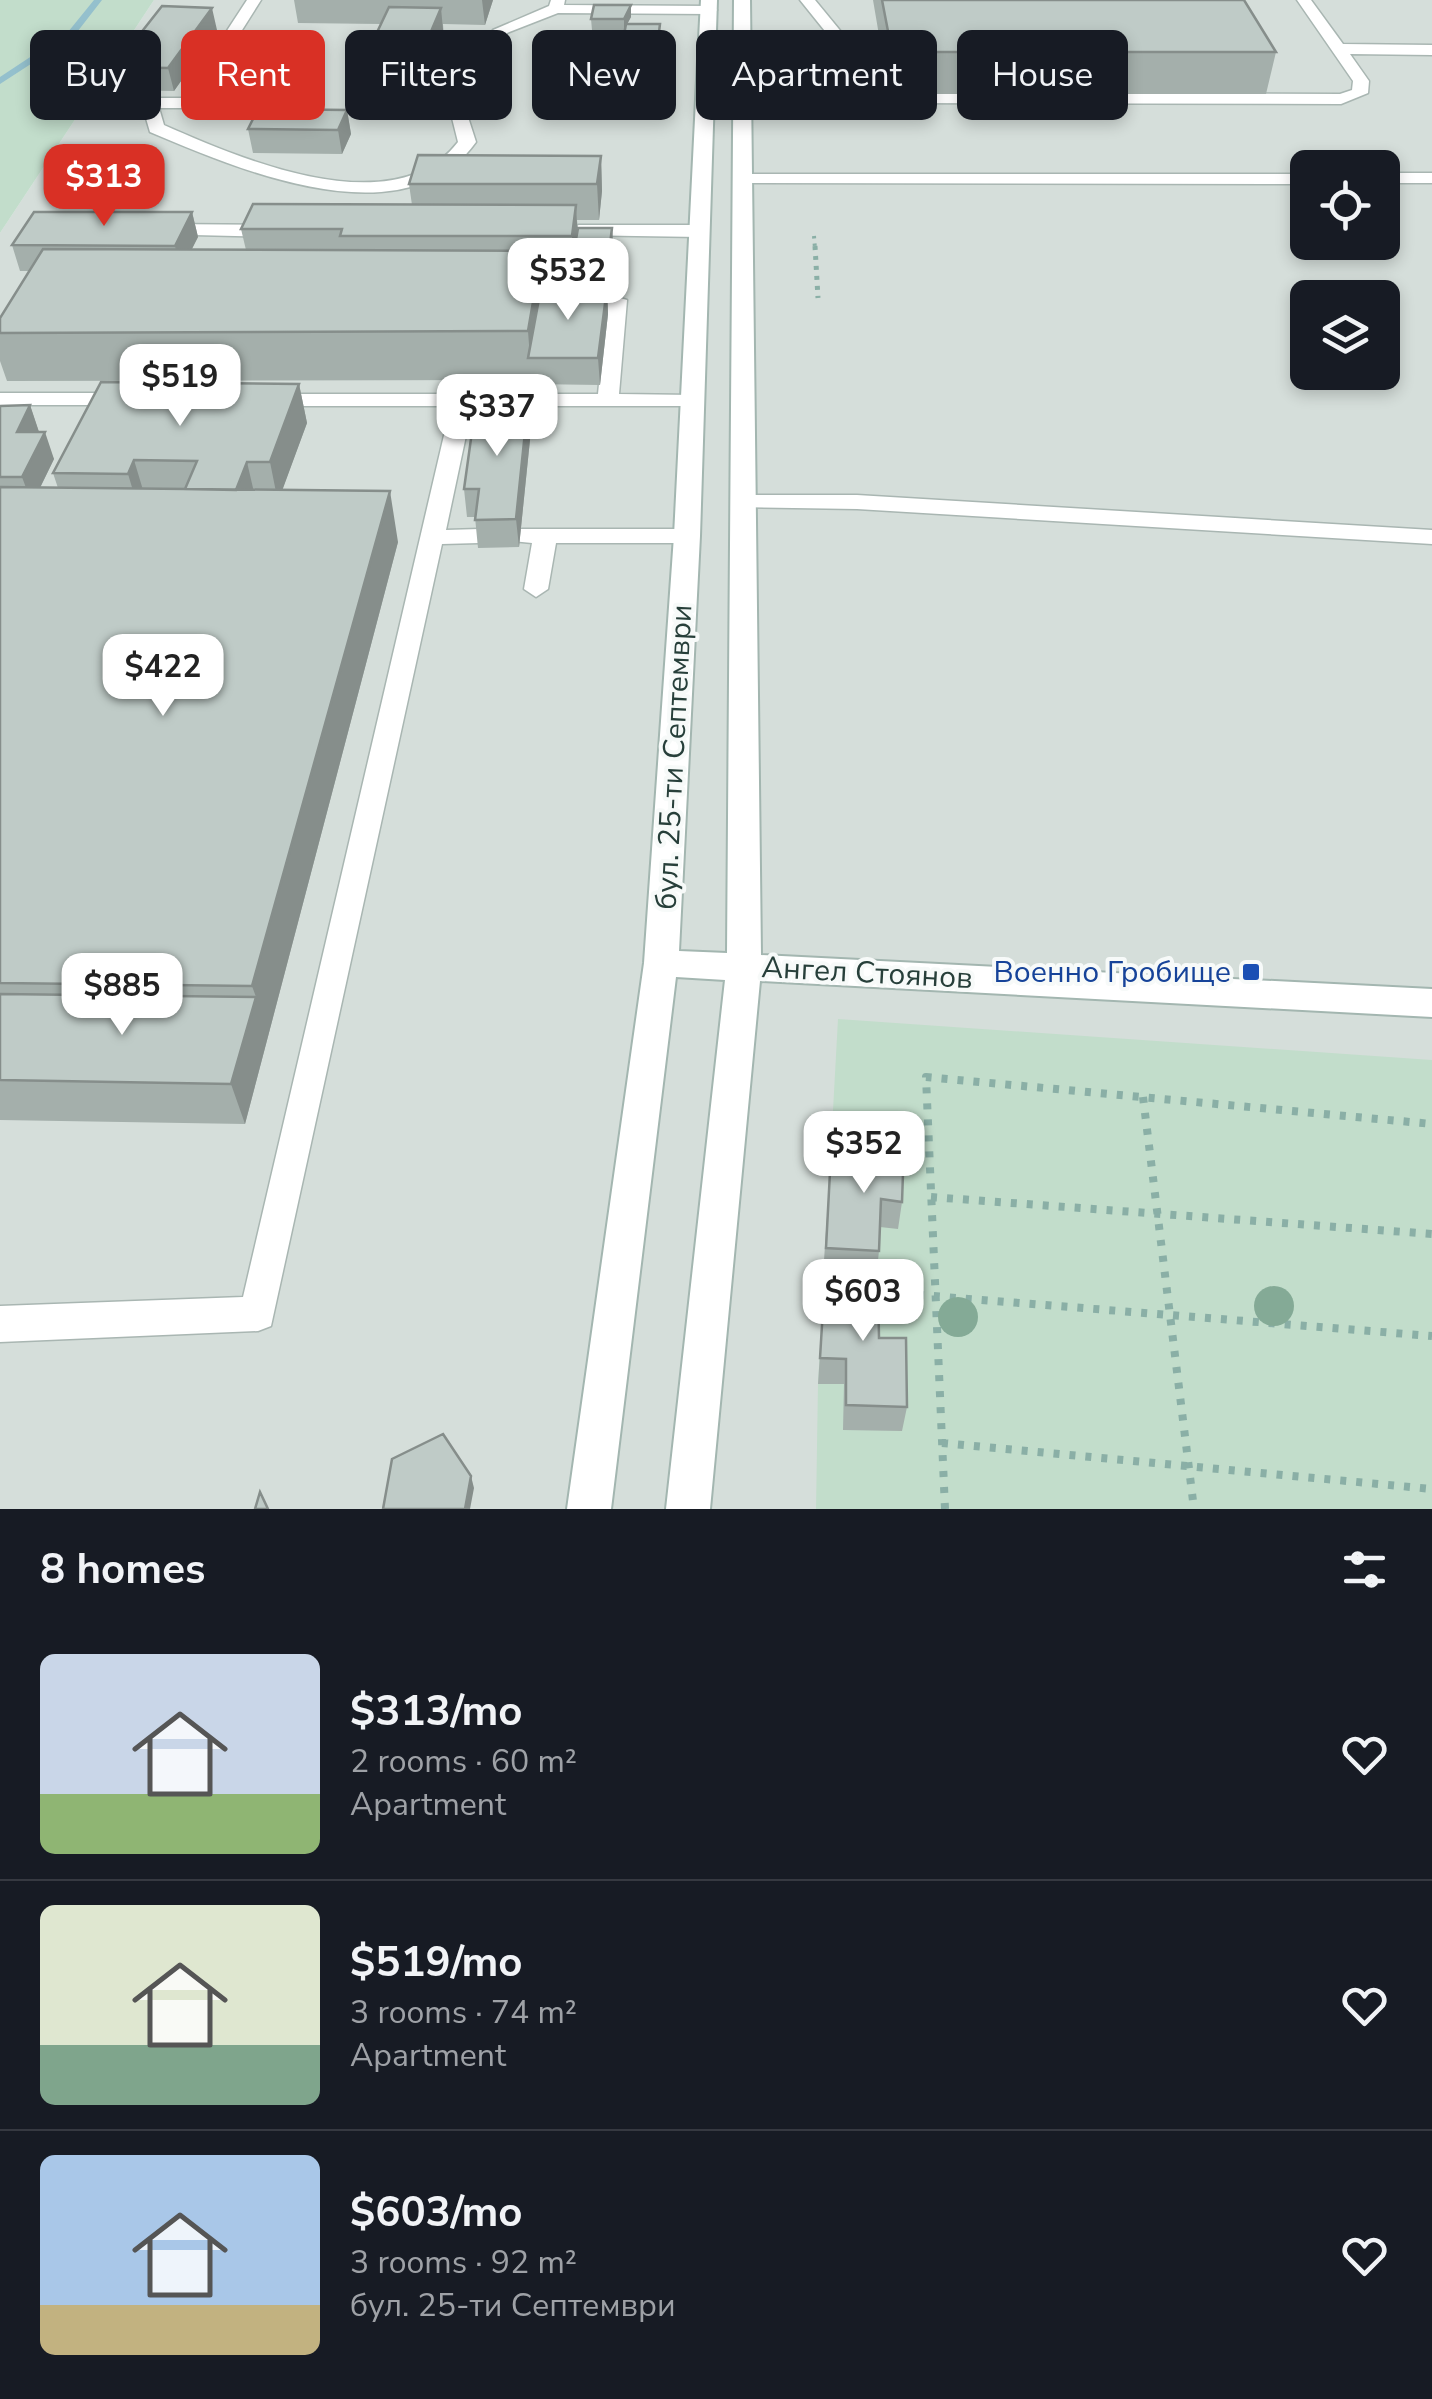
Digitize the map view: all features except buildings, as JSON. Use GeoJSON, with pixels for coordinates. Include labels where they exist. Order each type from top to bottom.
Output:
{"type":"FeatureCollection","features":[{"type":"Feature","properties":{"kind":"main road","name":"бул. 25-ти Септември"},"geometry":{"type":"LineString","coordinates":[[688,1509],[744,966],[742,0]]}},
{"type":"Feature","properties":{"kind":"main road","name":"бул. 25-ти Септември"},"geometry":{"type":"LineString","coordinates":[[588,1509],[661,963],[687,536],[710,5]]}},
{"type":"Feature","properties":{"kind":"main road","name":"Ангел Стоянов"},"geometry":{"type":"LineString","coordinates":[[661,963],[1432,1003]]}},
{"type":"Feature","properties":{"kind":"lane"},"geometry":{"type":"LineString","coordinates":[[161,104],[188,103],[254,0]]}},
{"type":"Feature","properties":{"kind":"lane"},"geometry":{"type":"LineString","coordinates":[[806,0],[844,45],[855,94],[869,100],[1341,98],[1360,93],[1362,81],[1304,0]]}},
{"type":"Feature","properties":{"kind":"lane"},"geometry":{"type":"LineString","coordinates":[[154,120],[156,128],[246,167],[306,184],[352,188],[423,180],[452,164],[467,142],[459,114],[501,30],[557,4],[710,5]]}},
{"type":"Feature","properties":{"kind":"lane"},"geometry":{"type":"LineString","coordinates":[[1338,49],[1432,50]]}},
{"type":"Feature","properties":{"kind":"lane"},"geometry":{"type":"LineString","coordinates":[[742,178],[1290,179]]}},
{"type":"Feature","properties":{"kind":"lane"},"geometry":{"type":"LineString","coordinates":[[1400,178],[1432,178]]}},
{"type":"Feature","properties":{"kind":"lane"},"geometry":{"type":"LineString","coordinates":[[146,230],[305,231]]}},
{"type":"Feature","properties":{"kind":"lane"},"geometry":{"type":"LineString","coordinates":[[563,231],[700,231]]}},
{"type":"Feature","properties":{"kind":"lane"},"geometry":{"type":"LineString","coordinates":[[545,290],[584,290],[617,300],[608,401]]}},
{"type":"Feature","properties":{"kind":"lane"},"geometry":{"type":"LineString","coordinates":[[0,399],[157,399]]}},
{"type":"Feature","properties":{"kind":"lane"},"geometry":{"type":"LineString","coordinates":[[236,400],[693,401]]}},
{"type":"Feature","properties":{"kind":"lane"},"geometry":{"type":"LineString","coordinates":[[0,1324],[258,1314],[456,430]]}},
{"type":"Feature","properties":{"kind":"lane"},"geometry":{"type":"LineString","coordinates":[[743,502],[857,502],[1432,537]]}},
{"type":"Feature","properties":{"kind":"lane"},"geometry":{"type":"LineString","coordinates":[[432,536],[480,536]]}},
{"type":"Feature","properties":{"kind":"lane"},"geometry":{"type":"LineString","coordinates":[[536,589],[533,536],[687,536]]}},
{"type":"Feature","properties":{"kind":"path"},"geometry":{"type":"LineString","coordinates":[[814,236],[818,298]]}},
{"type":"Feature","properties":{"kind":"path"},"geometry":{"type":"LineString","coordinates":[[946,1509],[926,1077],[1430,1124],[1432,1138]]}},
{"type":"Feature","properties":{"kind":"path"},"geometry":{"type":"LineString","coordinates":[[1143,1098],[1194,1509]]}},
{"type":"Feature","properties":{"kind":"path"},"geometry":{"type":"LineString","coordinates":[[931,1197],[1432,1234]]}},
{"type":"Feature","properties":{"kind":"path"},"geometry":{"type":"LineString","coordinates":[[860,1290],[1432,1336]]}},
{"type":"Feature","properties":{"kind":"path"},"geometry":{"type":"LineString","coordinates":[[942,1443],[1432,1489]]}},
{"type":"Feature","properties":{"kind":"shaded area"},"geometry":{"type":"Polygon","coordinates":[[[154,0],[1432,0],[1432,1509],[0,1509],[0,233],[75,120],[161,120],[161,30],[134,30],[154,0]]]}},
{"type":"Feature","properties":{"kind":"green space"},"geometry":{"type":"Polygon","coordinates":[[[0,0],[154,0],[134,30],[30,30],[30,120],[75,120],[0,233],[0,0]]]}},
{"type":"Feature","properties":{"kind":"green space"},"geometry":{"type":"Polygon","coordinates":[[[838,1019],[1432,1060],[1432,1509],[816,1509],[818,1384],[838,1019]]]}},
{"type":"Feature","properties":{"kind":"waterway"},"geometry":{"type":"LineString","coordinates":[[0,81],[71,34],[98,0]]}},
{"type":"Feature","properties":{"kind":"place","name":"Военно Гробище"},"geometry":{"type":"Point","coordinates":[1251,972]}}]}
